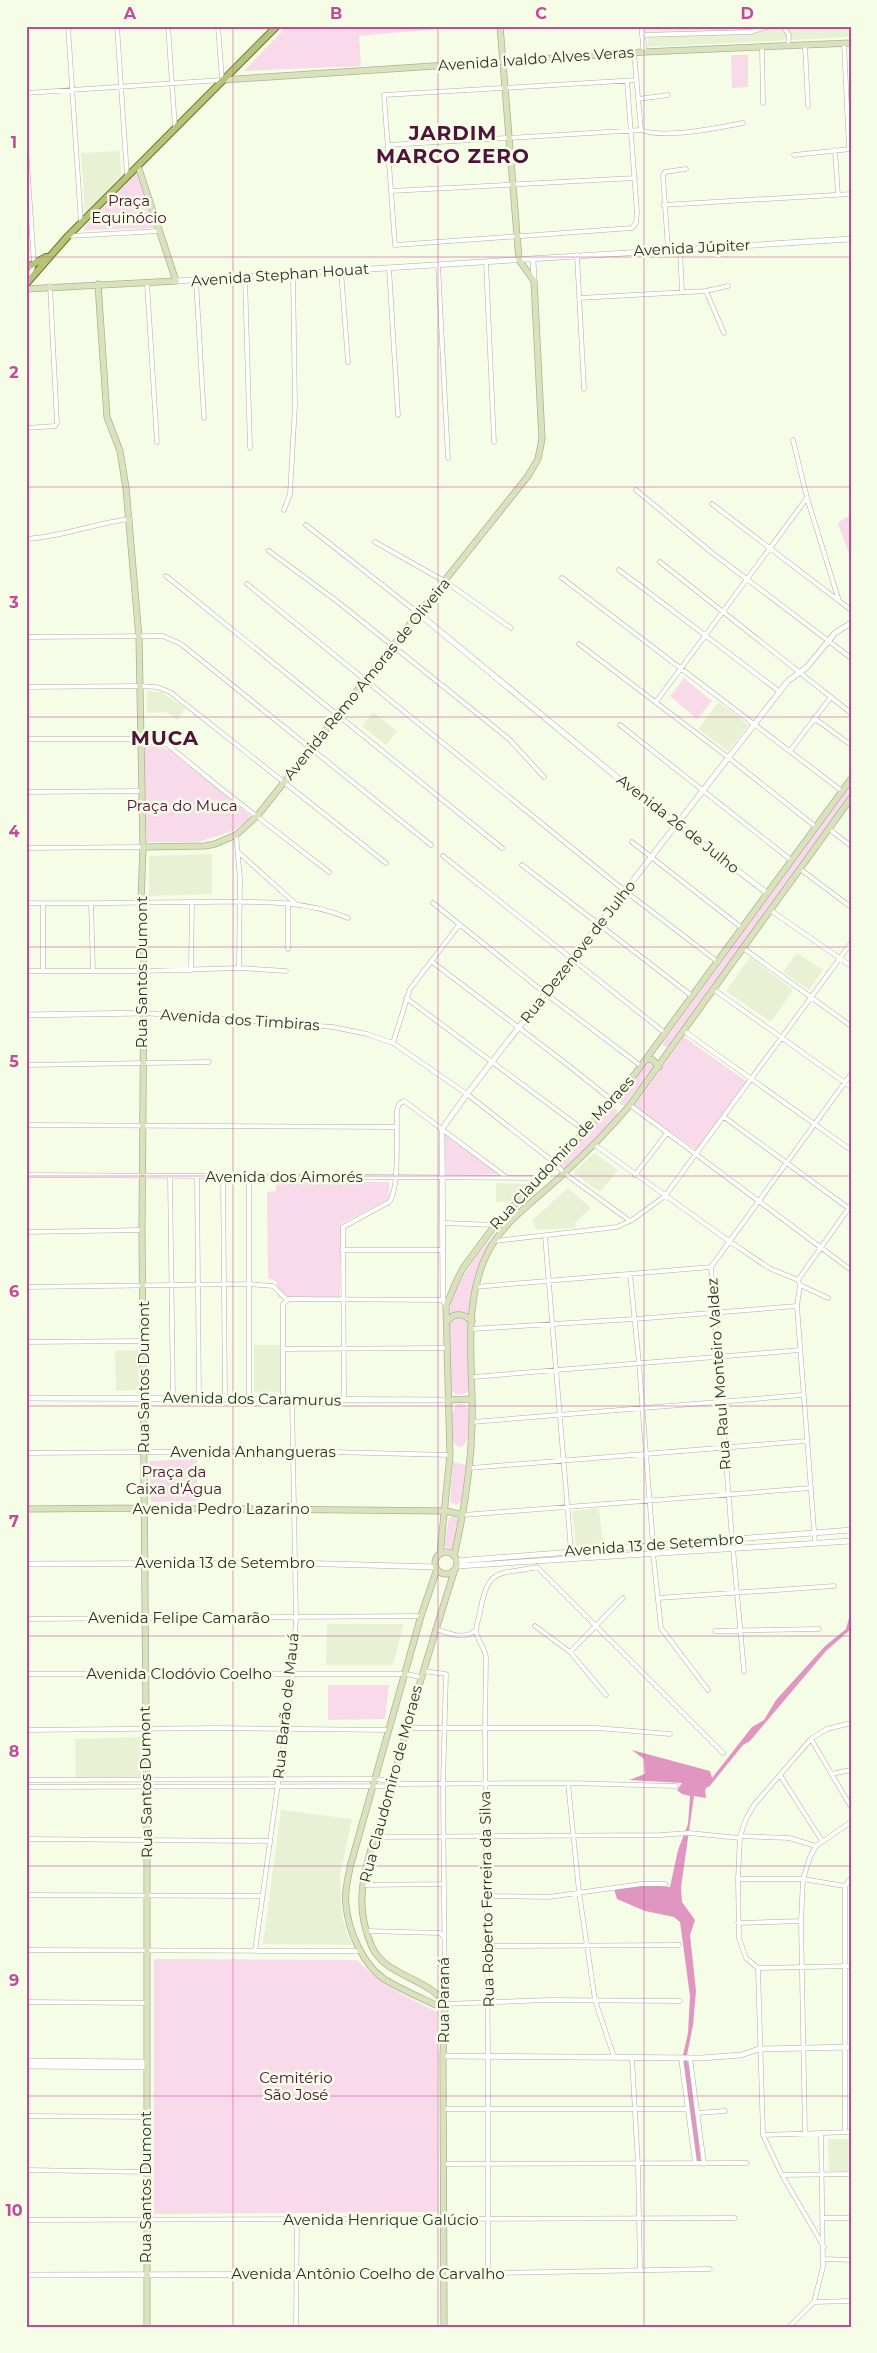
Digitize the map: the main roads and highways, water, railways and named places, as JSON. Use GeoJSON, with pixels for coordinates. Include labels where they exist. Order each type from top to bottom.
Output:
{"type":"FeatureCollection","features":[{"type":"Feature","properties":{"kind":"main road"},"geometry":{"type":"LineString","coordinates":[[26,284],[68,236],[277,26]]}},
{"type":"Feature","properties":{"kind":"main road"},"geometry":{"type":"LineString","coordinates":[[500,26],[503,62]]}},
{"type":"Feature","properties":{"kind":"main road","name":"Avenida Ivaldo Alves Veras"},"geometry":{"type":"LineString","coordinates":[[222,80],[644,52],[848,43]]}},
{"type":"Feature","properties":{"kind":"main road","name":"Avenida Remo Amoras de Oliveira"},"geometry":{"type":"LineString","coordinates":[[143,847],[205,846],[236,835],[258,815],[368,680],[418,612],[446,582],[528,476],[538,459],[542,439],[534,281],[519,260],[503,62]]}},
{"type":"Feature","properties":{"kind":"main road","name":"Avenida Stephan Houat"},"geometry":{"type":"LineString","coordinates":[[26,289],[50,286],[176,281],[138,166]]}},
{"type":"Feature","properties":{"kind":"main road"},"geometry":{"type":"LineString","coordinates":[[26,268],[52,254]]}},
{"type":"Feature","properties":{"kind":"main road","name":"Rua Santos Dumont"},"geometry":{"type":"LineString","coordinates":[[98,284],[107,420],[120,451],[130,519],[139,637],[143,847],[141,901],[144,971],[142,1230],[144,1674],[147,1838],[147,2327]]}},
{"type":"Feature","properties":{"kind":"main road","name":"Rua Claudomiro de Moraes"},"geometry":{"type":"LineString","coordinates":[[440,1554],[446,1511],[450,1455],[444,1303],[464,1268],[495,1225],[613,1101],[657,1046],[851,779]]}},
{"type":"Feature","properties":{"kind":"main road","name":"Rua Claudomiro de Moraes"},"geometry":{"type":"LineString","coordinates":[[436,1568],[373,1786],[345,1892],[349,1920],[361,1951],[370,1966],[384,1979],[436,2005],[445,2004],[438,1993],[387,1966],[373,1950],[362,1912],[363,1885],[422,1674],[456,1563],[470,1468],[473,1377],[472,1321],[475,1287],[488,1252],[495,1241],[510,1223],[595,1144],[630,1105],[851,798]]}},
{"type":"Feature","properties":{"kind":"main road"},"geometry":{"type":"LineString","coordinates":[[657,1046],[663,1052],[668,1053]]}},
{"type":"Feature","properties":{"kind":"main road"},"geometry":{"type":"LineString","coordinates":[[647,1058],[653,1060],[659,1067]]}},
{"type":"Feature","properties":{"kind":"main road"},"geometry":{"type":"LineString","coordinates":[[446,1324],[450,1317],[458,1315],[472,1321]]}},
{"type":"Feature","properties":{"kind":"main road"},"geometry":{"type":"LineString","coordinates":[[447,1400],[472,1400]]}},
{"type":"Feature","properties":{"kind":"main road","name":"Avenida Pedro Lazarino"},"geometry":{"type":"LineString","coordinates":[[26,1509],[144,1508],[446,1511],[463,1515]]}},
{"type":"Feature","properties":{"kind":"main road"},"geometry":{"type":"LineString","coordinates":[[447,1553],[456,1563],[447,1574],[436,1568],[436,1560],[440,1554],[447,1553]]}},
{"type":"Feature","properties":{"kind":"main road"},"geometry":{"type":"LineString","coordinates":[[361,1951],[373,1950]]}},
{"type":"Feature","properties":{"kind":"main road","name":"Rua Paraná"},"geometry":{"type":"LineString","coordinates":[[444,2327],[443,2056],[445,2004]]}},
{"type":"Feature","properties":{"kind":"district","name":"JARDIM MARCO ZERO"},"geometry":{"type":"Point","coordinates":[453,144]}},
{"type":"Feature","properties":{"kind":"district","name":"MUCA"},"geometry":{"type":"Point","coordinates":[165,738]}},
{"type":"Feature","properties":{"kind":"park label","name":"Praça Equinócio"},"geometry":{"type":"Point","coordinates":[129,210]}},
{"type":"Feature","properties":{"kind":"park label","name":"Praça do Muca"},"geometry":{"type":"Point","coordinates":[182,806]}},
{"type":"Feature","properties":{"kind":"park label","name":"Praça da Caixa d'Água"},"geometry":{"type":"Point","coordinates":[174,1480]}},
{"type":"Feature","properties":{"kind":"park label","name":"Cemitério São José"},"geometry":{"type":"Point","coordinates":[296,2086]}}]}
